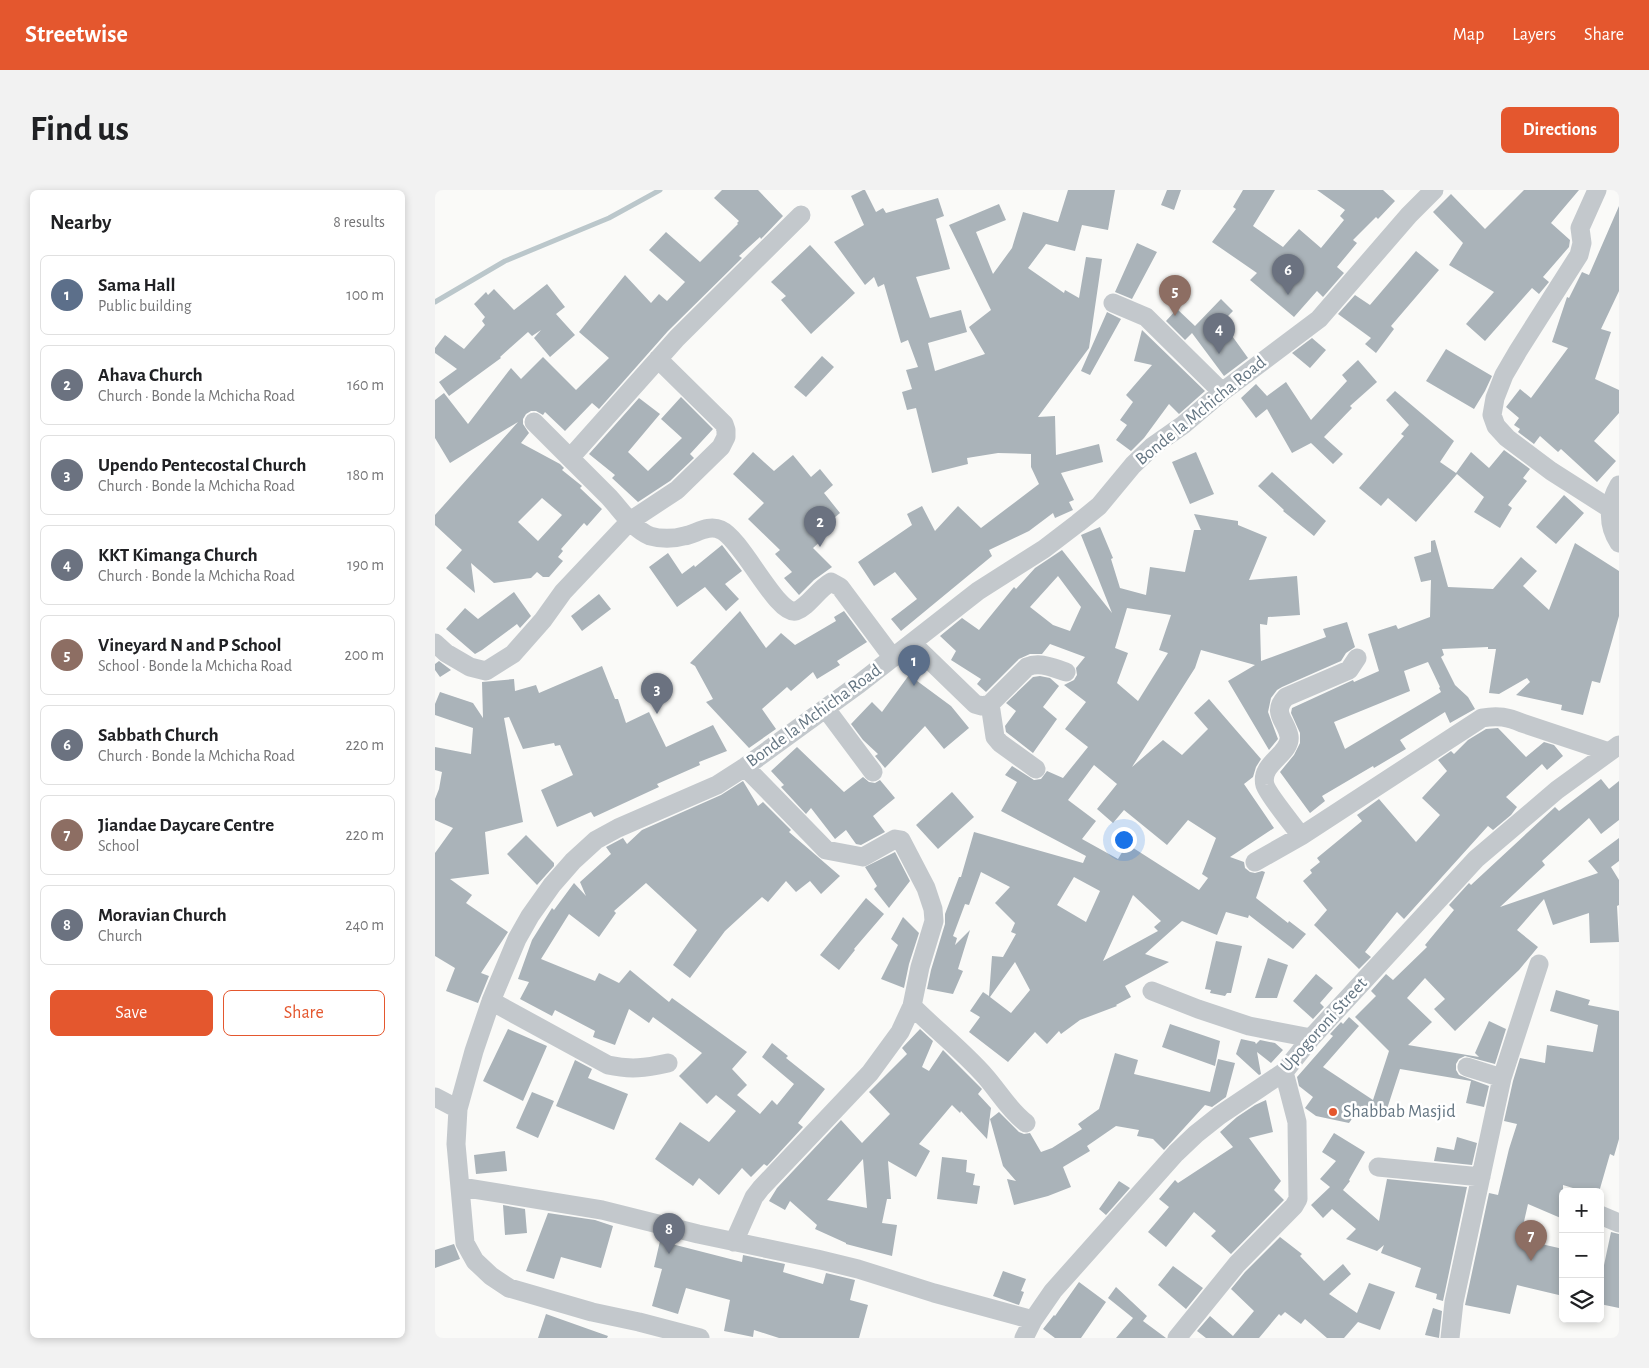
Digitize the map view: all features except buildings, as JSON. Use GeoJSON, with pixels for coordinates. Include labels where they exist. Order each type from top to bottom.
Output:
{"type":"FeatureCollection","features":[{"type":"Feature","properties":{"kind":"street","name":"Bonde la Mchicha Road"},"geometry":{"type":"LineString","coordinates":[[700,1338],[592,1312],[509,1288],[491,1276],[475,1261],[465,1243],[456,1144],[458,1109],[474,1051],[491,1001],[517,939],[530,916],[552,885],[573,861],[596,840],[618,828],[717,785],[745,767],[893,658],[941,618],[978,591],[1044,549],[1085,518],[1099,506],[1133,465],[1153,446],[1183,425],[1222,392],[1319,318],[1409,215],[1434,190]]}},
{"type":"Feature","properties":{"kind":"street"},"geometry":{"type":"LineString","coordinates":[[1597,190],[1580,228],[1582,242],[1579,255],[1509,367],[1495,398],[1492,415],[1496,426],[1507,438],[1551,471],[1609,508]]}},
{"type":"Feature","properties":{"kind":"street"},"geometry":{"type":"LineString","coordinates":[[570,458],[658,359],[801,215]]}},
{"type":"Feature","properties":{"kind":"street"},"geometry":{"type":"LineString","coordinates":[[1113,303],[1145,317],[1222,392]]}},
{"type":"Feature","properties":{"kind":"street"},"geometry":{"type":"LineString","coordinates":[[435,643],[446,653],[470,667],[486,671],[497,665],[513,654],[529,637],[563,592],[630,521],[677,490],[721,447],[726,438],[726,430],[723,424],[658,359]]}},
{"type":"Feature","properties":{"kind":"street"},"geometry":{"type":"LineString","coordinates":[[534,422],[630,521],[649,536],[661,538],[684,536],[709,528],[719,529],[729,535],[740,547],[778,602],[787,610],[793,612],[800,609],[823,586],[831,582],[840,587],[893,658]]}},
{"type":"Feature","properties":{"kind":"street"},"geometry":{"type":"LineString","coordinates":[[1619,485],[1613,495],[1609,508],[1614,536],[1619,543]]}},
{"type":"Feature","properties":{"kind":"street"},"geometry":{"type":"LineString","coordinates":[[912,643],[975,704],[982,706],[991,704],[1031,665],[1038,663],[1066,672]]}},
{"type":"Feature","properties":{"kind":"street"},"geometry":{"type":"LineString","coordinates":[[1301,836],[1265,787],[1264,776],[1267,769],[1289,742],[1289,736],[1279,708],[1281,702],[1286,697],[1349,670],[1357,658]]}},
{"type":"Feature","properties":{"kind":"street"},"geometry":{"type":"LineString","coordinates":[[991,704],[995,737],[1000,743],[1036,769]]}},
{"type":"Feature","properties":{"kind":"street"},"geometry":{"type":"LineString","coordinates":[[826,708],[873,772]]}},
{"type":"Feature","properties":{"kind":"street"},"geometry":{"type":"LineString","coordinates":[[1255,862],[1301,836],[1482,718],[1495,716],[1510,718],[1614,749]]}},
{"type":"Feature","properties":{"kind":"street","name":"Upogoroni Street"},"geometry":{"type":"LineString","coordinates":[[1025,1338],[1033,1320],[1053,1292],[1176,1153],[1220,1115],[1284,1072],[1311,1038],[1475,859],[1557,790],[1614,749]]}},
{"type":"Feature","properties":{"kind":"street"},"geometry":{"type":"LineString","coordinates":[[734,1242],[748,1209],[758,1192],[870,1073],[900,1032],[912,1006],[934,922],[933,909],[926,888],[901,840],[895,839],[863,857],[826,850],[745,767]]}},
{"type":"Feature","properties":{"kind":"street"},"geometry":{"type":"LineString","coordinates":[[1450,1338],[1454,1302],[1502,1078],[1539,964]]}},
{"type":"Feature","properties":{"kind":"street"},"geometry":{"type":"LineString","coordinates":[[1152,991],[1249,1026],[1311,1038]]}},
{"type":"Feature","properties":{"kind":"street"},"geometry":{"type":"LineString","coordinates":[[491,1001],[608,1064],[625,1069],[640,1069],[668,1064]]}},
{"type":"Feature","properties":{"kind":"street"},"geometry":{"type":"LineString","coordinates":[[912,1006],[968,1058],[987,1078],[1013,1112],[1026,1123]]}},
{"type":"Feature","properties":{"kind":"street"},"geometry":{"type":"LineString","coordinates":[[1467,1067],[1502,1078]]}},
{"type":"Feature","properties":{"kind":"street"},"geometry":{"type":"LineString","coordinates":[[1177,1338],[1237,1264],[1294,1206],[1298,1199],[1297,1122],[1284,1072]]}},
{"type":"Feature","properties":{"kind":"street"},"geometry":{"type":"LineString","coordinates":[[435,1097],[458,1109]]}},
{"type":"Feature","properties":{"kind":"street"},"geometry":{"type":"LineString","coordinates":[[1378,1167],[1481,1177]]}},
{"type":"Feature","properties":{"kind":"street"},"geometry":{"type":"LineString","coordinates":[[461,1187],[602,1210],[734,1242],[858,1269],[934,1293],[1033,1320]]}},
{"type":"Feature","properties":{"kind":"street"},"geometry":{"type":"LineString","coordinates":[[1604,1217],[1619,1223]]}},
{"type":"Feature","properties":{"kind":"waterway"},"geometry":{"type":"LineString","coordinates":[[435,302],[505,261],[609,218],[660,190]]}},
{"type":"Feature","properties":{"kind":"place","name":"Sabbath Church"},"geometry":{"type":"Point","coordinates":[1288,295]}},
{"type":"Feature","properties":{"kind":"place","name":"Vineyard N and P School"},"geometry":{"type":"Point","coordinates":[1175,316]}},
{"type":"Feature","properties":{"kind":"place","name":"KKT Kimanga Church"},"geometry":{"type":"Point","coordinates":[1219,354]}},
{"type":"Feature","properties":{"kind":"place","name":"Ahava Church"},"geometry":{"type":"Point","coordinates":[820,547]}},
{"type":"Feature","properties":{"kind":"place","name":"Sama Hall"},"geometry":{"type":"Point","coordinates":[914,686]}},
{"type":"Feature","properties":{"kind":"place","name":"Upendo Pentecostal Church"},"geometry":{"type":"Point","coordinates":[657,714]}},
{"type":"Feature","properties":{"kind":"place","name":"Shabbab Masjid"},"geometry":{"type":"Point","coordinates":[1333,1112]}},
{"type":"Feature","properties":{"kind":"place","name":"Moravian Church"},"geometry":{"type":"Point","coordinates":[669,1254]}},
{"type":"Feature","properties":{"kind":"place","name":"Jiandae Daycare Centre"},"geometry":{"type":"Point","coordinates":[1531,1261]}}]}
